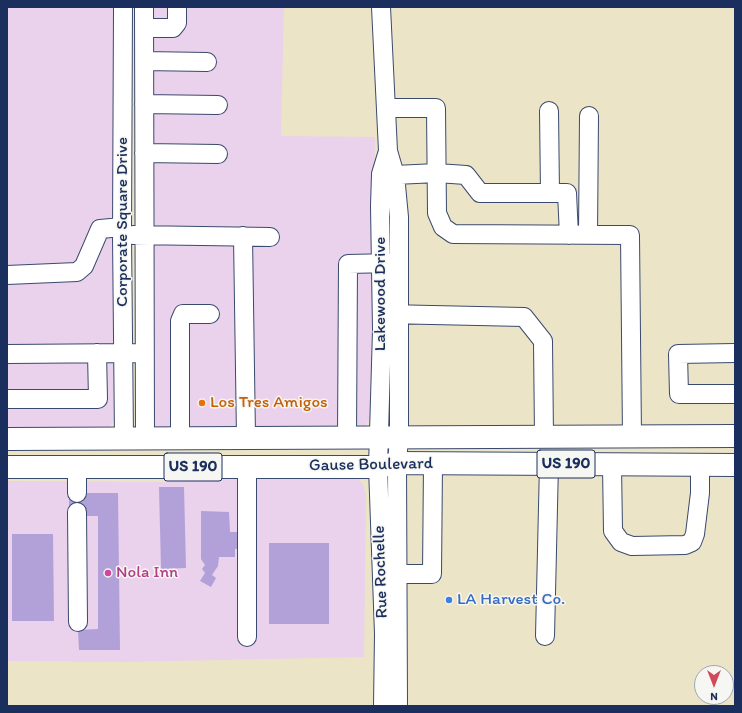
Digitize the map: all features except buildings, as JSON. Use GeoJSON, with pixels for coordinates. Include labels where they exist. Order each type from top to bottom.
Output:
{"type":"FeatureCollection","features":[{"type":"Feature","properties":{"kind":"main road","name":"Gause Boulevard"},"geometry":{"type":"LineString","coordinates":[[7,439],[735,436]]}},
{"type":"Feature","properties":{"kind":"main road","name":"Gause Boulevard"},"geometry":{"type":"LineString","coordinates":[[7,467],[247,467],[433,464],[735,465]]}},
{"type":"Feature","properties":{"kind":"street","name":"Corporate Square Drive"},"geometry":{"type":"LineString","coordinates":[[123,7],[122,231],[124,353],[134,438]]}},
{"type":"Feature","properties":{"kind":"street","name":"Corporate Square Drive"},"geometry":{"type":"LineString","coordinates":[[134,438],[144,353],[144,7]]}},
{"type":"Feature","properties":{"kind":"street"},"geometry":{"type":"LineString","coordinates":[[144,28],[173,28],[177,22],[177,7]]}},
{"type":"Feature","properties":{"kind":"street","name":"Lakewood Drive"},"geometry":{"type":"LineString","coordinates":[[381,7],[388,151],[394,175],[399,217],[399,263],[390,314],[389,438]]}},
{"type":"Feature","properties":{"kind":"street"},"geometry":{"type":"LineString","coordinates":[[144,61],[207,62]]}},
{"type":"Feature","properties":{"kind":"street"},"geometry":{"type":"LineString","coordinates":[[144,104],[218,105]]}},
{"type":"Feature","properties":{"kind":"street"},"geometry":{"type":"LineString","coordinates":[[386,108],[436,108],[437,212],[443,227],[453,234],[630,235],[632,437]]}},
{"type":"Feature","properties":{"kind":"street"},"geometry":{"type":"LineString","coordinates":[[549,112],[550,193]]}},
{"type":"Feature","properties":{"kind":"street"},"geometry":{"type":"LineString","coordinates":[[588,235],[589,116]]}},
{"type":"Feature","properties":{"kind":"street","name":"Lakewood Drive"},"geometry":{"type":"LineString","coordinates":[[388,151],[381,174],[380,264],[390,314]]}},
{"type":"Feature","properties":{"kind":"street"},"geometry":{"type":"LineString","coordinates":[[144,153],[218,154]]}},
{"type":"Feature","properties":{"kind":"street"},"geometry":{"type":"LineString","coordinates":[[394,175],[437,173],[466,175],[480,193],[567,193],[569,235]]}},
{"type":"Feature","properties":{"kind":"street"},"geometry":{"type":"LineString","coordinates":[[7,275],[77,272],[84,266],[100,229],[122,231],[144,236],[270,237]]}},
{"type":"Feature","properties":{"kind":"street"},"geometry":{"type":"LineString","coordinates":[[243,236],[246,437]]}},
{"type":"Feature","properties":{"kind":"street"},"geometry":{"type":"LineString","coordinates":[[347,437],[348,264],[399,263]]}},
{"type":"Feature","properties":{"kind":"street"},"geometry":{"type":"LineString","coordinates":[[180,438],[180,321],[183,314],[210,314]]}},
{"type":"Feature","properties":{"kind":"street"},"geometry":{"type":"LineString","coordinates":[[390,314],[524,317],[544,341],[544,437]]}},
{"type":"Feature","properties":{"kind":"street"},"geometry":{"type":"LineString","coordinates":[[7,399],[98,399],[97,353]]}},
{"type":"Feature","properties":{"kind":"street"},"geometry":{"type":"LineString","coordinates":[[7,354],[144,353]]}},
{"type":"Feature","properties":{"kind":"street"},"geometry":{"type":"LineString","coordinates":[[735,353],[678,354],[679,394],[735,394]]}},
{"type":"Feature","properties":{"kind":"street","name":"Rue Rochelle"},"geometry":{"type":"LineString","coordinates":[[383,706],[389,438]]}},
{"type":"Feature","properties":{"kind":"street"},"geometry":{"type":"LineString","coordinates":[[397,574],[432,574],[433,464]]}},
{"type":"Feature","properties":{"kind":"street"},"geometry":{"type":"LineString","coordinates":[[545,636],[549,464]]}},
{"type":"Feature","properties":{"kind":"street","name":"Rue Rochelle"},"geometry":{"type":"LineString","coordinates":[[388,465],[397,574],[398,706]]}},
{"type":"Feature","properties":{"kind":"street"},"geometry":{"type":"LineString","coordinates":[[612,465],[613,530],[621,542],[632,546],[686,545],[692,542],[695,534],[700,493],[700,465]]}},
{"type":"Feature","properties":{"kind":"street"},"geometry":{"type":"LineString","coordinates":[[77,467],[77,493]]}},
{"type":"Feature","properties":{"kind":"street"},"geometry":{"type":"LineString","coordinates":[[247,467],[247,637]]}},
{"type":"Feature","properties":{"kind":"street"},"geometry":{"type":"LineString","coordinates":[[77,512],[78,622]]}},
{"type":"Feature","properties":{"kind":"shaded area"},"geometry":{"type":"Polygon","coordinates":[[[7,7],[116,7],[114,421],[108,428],[7,428],[7,7]]]}},
{"type":"Feature","properties":{"kind":"shaded area"},"geometry":{"type":"Polygon","coordinates":[[[154,7],[284,7],[281,136],[375,137],[370,419],[365,426],[154,430],[150,256],[154,7]]]}},
{"type":"Feature","properties":{"kind":"shaded area"},"geometry":{"type":"Polygon","coordinates":[[[356,477],[363,484],[366,495],[364,657],[125,662],[7,661],[7,481],[185,482],[252,478],[356,477]]]}},
{"type":"Feature","properties":{"kind":"place","name":"Los Tres Amigos"},"geometry":{"type":"Point","coordinates":[202,403]}},
{"type":"Feature","properties":{"kind":"place","name":"Nola Inn"},"geometry":{"type":"Point","coordinates":[108,573]}},
{"type":"Feature","properties":{"kind":"place","name":"LA Harvest Co."},"geometry":{"type":"Point","coordinates":[449,600]}}]}
